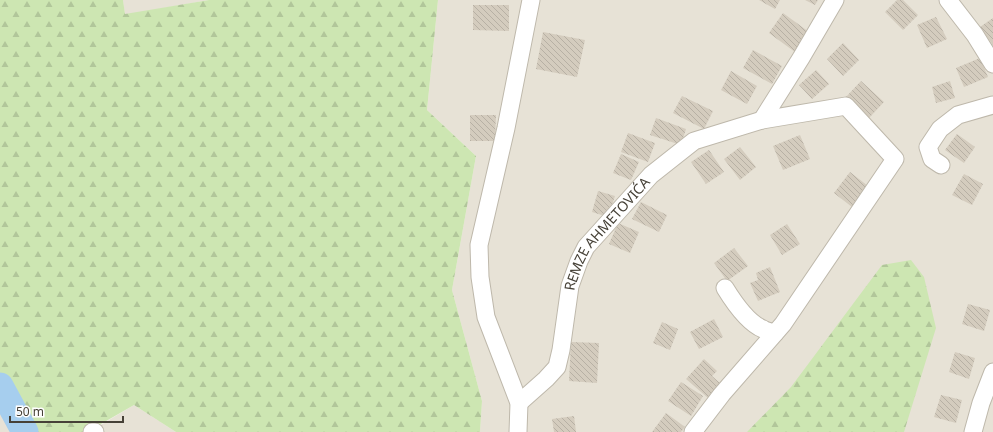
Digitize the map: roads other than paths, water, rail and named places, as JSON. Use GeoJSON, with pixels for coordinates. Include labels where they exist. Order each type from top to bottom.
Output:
{"type":"FeatureCollection","features":[{"type":"Feature","properties":{"kind":"street"},"geometry":{"type":"LineString","coordinates":[[518,432],[519,404],[486,317],[480,277],[479,245],[506,128],[532,0]]}},
{"type":"Feature","properties":{"kind":"street"},"geometry":{"type":"LineString","coordinates":[[762,120],[835,0]]}},
{"type":"Feature","properties":{"kind":"street"},"geometry":{"type":"LineString","coordinates":[[948,0],[993,64]]}},
{"type":"Feature","properties":{"kind":"street"},"geometry":{"type":"LineString","coordinates":[[941,165],[932,159],[928,147],[940,128],[958,116],[993,105]]}},
{"type":"Feature","properties":{"kind":"street","name":"REMZE AHMETOVIĆA"},"geometry":{"type":"LineString","coordinates":[[519,404],[557,367],[561,350],[570,286],[586,246],[651,175],[694,141],[762,120],[846,106],[895,159],[783,324],[722,394],[693,432]]}},
{"type":"Feature","properties":{"kind":"street"},"geometry":{"type":"LineString","coordinates":[[725,288],[735,304],[751,320],[762,329],[775,333]]}},
{"type":"Feature","properties":{"kind":"street"},"geometry":{"type":"LineString","coordinates":[[973,432],[981,403],[993,372]]}},
{"type":"Feature","properties":{"kind":"waterway"},"geometry":{"type":"LineString","coordinates":[[0,386],[25,432]]}}]}
